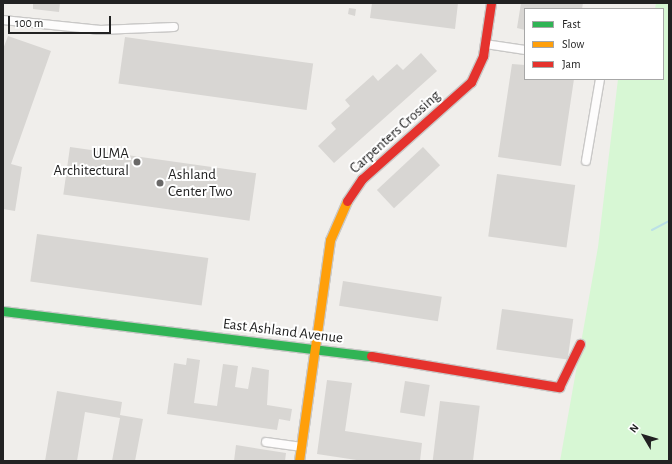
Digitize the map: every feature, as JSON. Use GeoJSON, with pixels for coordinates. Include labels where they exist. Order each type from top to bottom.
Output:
{"type":"FeatureCollection","features":[{"type":"Feature","properties":{"kind":"street","name":"Carpenters Crossing"},"geometry":{"type":"LineString","coordinates":[[300,461],[326,287],[330,240],[351,193],[471,82],[486,44],[491,3]]}},
{"type":"Feature","properties":{"kind":"street"},"geometry":{"type":"LineString","coordinates":[[3,20],[100,30],[174,27]]}},
{"type":"Feature","properties":{"kind":"street"},"geometry":{"type":"LineString","coordinates":[[486,44],[524,50]]}},
{"type":"Feature","properties":{"kind":"street"},"geometry":{"type":"LineString","coordinates":[[586,161],[600,80]]}},
{"type":"Feature","properties":{"kind":"street","name":"East Ashland Avenue"},"geometry":{"type":"LineString","coordinates":[[3,312],[316,349],[559,387],[580,344]]}},
{"type":"Feature","properties":{"kind":"street"},"geometry":{"type":"LineString","coordinates":[[266,442],[302,447]]}},
{"type":"Feature","properties":{"kind":"green space"},"geometry":{"type":"Polygon","coordinates":[[[656,3],[669,3],[669,461],[560,461],[598,247],[618,80],[664,80],[664,8],[655,8],[656,3]]]}},
{"type":"Feature","properties":{"kind":"building"},"geometry":{"type":"Polygon","coordinates":[[[33,3],[60,3],[59,12],[33,9],[33,3]]]}},
{"type":"Feature","properties":{"kind":"building"},"geometry":{"type":"Polygon","coordinates":[[[372,3],[458,3],[455,29],[370,18],[372,3]]]}},
{"type":"Feature","properties":{"kind":"building"},"geometry":{"type":"Polygon","coordinates":[[[521,3],[583,3],[582,8],[524,8],[524,30],[517,28],[521,3]]]}},
{"type":"Feature","properties":{"kind":"building"},"geometry":{"type":"Polygon","coordinates":[[[349,8],[356,9],[355,16],[348,14],[349,8]]]}},
{"type":"Feature","properties":{"kind":"building"},"geometry":{"type":"Polygon","coordinates":[[[8,36],[51,51],[11,164],[22,167],[15,211],[3,209],[3,49],[8,36]]]}},
{"type":"Feature","properties":{"kind":"building"},"geometry":{"type":"Polygon","coordinates":[[[125,37],[313,63],[307,110],[118,84],[125,37]]]}},
{"type":"Feature","properties":{"kind":"building"},"geometry":{"type":"Polygon","coordinates":[[[421,53],[437,71],[334,163],[318,146],[336,129],[331,123],[350,106],[345,100],[373,75],[378,81],[397,64],[403,70],[421,53]]]}},
{"type":"Feature","properties":{"kind":"building"},"geometry":{"type":"Polygon","coordinates":[[[512,64],[524,65],[524,80],[574,80],[561,166],[498,157],[512,64]]]}},
{"type":"Feature","properties":{"kind":"building","name":"Ashland Center Two"},"geometry":{"type":"Polygon","coordinates":[[[70,147],[256,173],[249,221],[63,195],[70,147]]]}},
{"type":"Feature","properties":{"kind":"building"},"geometry":{"type":"Polygon","coordinates":[[[423,147],[440,165],[394,208],[377,190],[423,147]]]}},
{"type":"Feature","properties":{"kind":"building"},"geometry":{"type":"Polygon","coordinates":[[[497,174],[575,185],[566,247],[488,236],[497,174]]]}},
{"type":"Feature","properties":{"kind":"building"},"geometry":{"type":"Polygon","coordinates":[[[37,234],[208,258],[202,306],[30,282],[37,234]]]}},
{"type":"Feature","properties":{"kind":"building"},"geometry":{"type":"Polygon","coordinates":[[[343,281],[442,297],[438,321],[339,306],[343,281]]]}},
{"type":"Feature","properties":{"kind":"building"},"geometry":{"type":"Polygon","coordinates":[[[502,309],[573,319],[568,360],[496,350],[502,309]]]}},
{"type":"Feature","properties":{"kind":"building"},"geometry":{"type":"Polygon","coordinates":[[[187,358],[200,360],[194,403],[217,406],[223,364],[238,366],[235,387],[248,389],[252,367],[269,370],[267,405],[292,409],[290,421],[279,419],[277,430],[167,414],[174,363],[186,365],[187,358]]]}},
{"type":"Feature","properties":{"kind":"building"},"geometry":{"type":"Polygon","coordinates":[[[327,380],[352,383],[345,431],[422,443],[420,461],[363,461],[317,454],[327,380]]]}},
{"type":"Feature","properties":{"kind":"building"},"geometry":{"type":"Polygon","coordinates":[[[405,381],[430,385],[425,417],[400,413],[405,381]]]}},
{"type":"Feature","properties":{"kind":"building"},"geometry":{"type":"Polygon","coordinates":[[[57,391],[122,402],[120,415],[143,419],[135,461],[112,461],[120,418],[85,412],[77,461],[45,461],[57,391]]]}},
{"type":"Feature","properties":{"kind":"building"},"geometry":{"type":"Polygon","coordinates":[[[440,401],[480,406],[473,461],[433,461],[440,401]]]}},
{"type":"Feature","properties":{"kind":"building"},"geometry":{"type":"Polygon","coordinates":[[[236,445],[286,453],[285,461],[234,461],[236,445]]]}},
{"type":"Feature","properties":{"kind":"waterway"},"geometry":{"type":"LineString","coordinates":[[652,230],[669,221]]}},
{"type":"Feature","properties":{"kind":"traffic: fast"},"geometry":{"type":"LineString","coordinates":[[3,311],[371,356]]}},
{"type":"Feature","properties":{"kind":"traffic: slow"},"geometry":{"type":"LineString","coordinates":[[299,461],[330,240],[347,201]]}},
{"type":"Feature","properties":{"kind":"traffic: jam"},"geometry":{"type":"LineString","coordinates":[[347,201],[362,179],[471,82],[483,56],[491,3]]}},
{"type":"Feature","properties":{"kind":"traffic: jam"},"geometry":{"type":"LineString","coordinates":[[371,356],[559,387],[580,344]]}},
{"type":"Feature","properties":{"kind":"place","name":"ULMA Architectural"},"geometry":{"type":"Point","coordinates":[137,162]}},
{"type":"Feature","properties":{"kind":"place","name":"Ashland Center Two"},"geometry":{"type":"Point","coordinates":[160,183]}}]}
